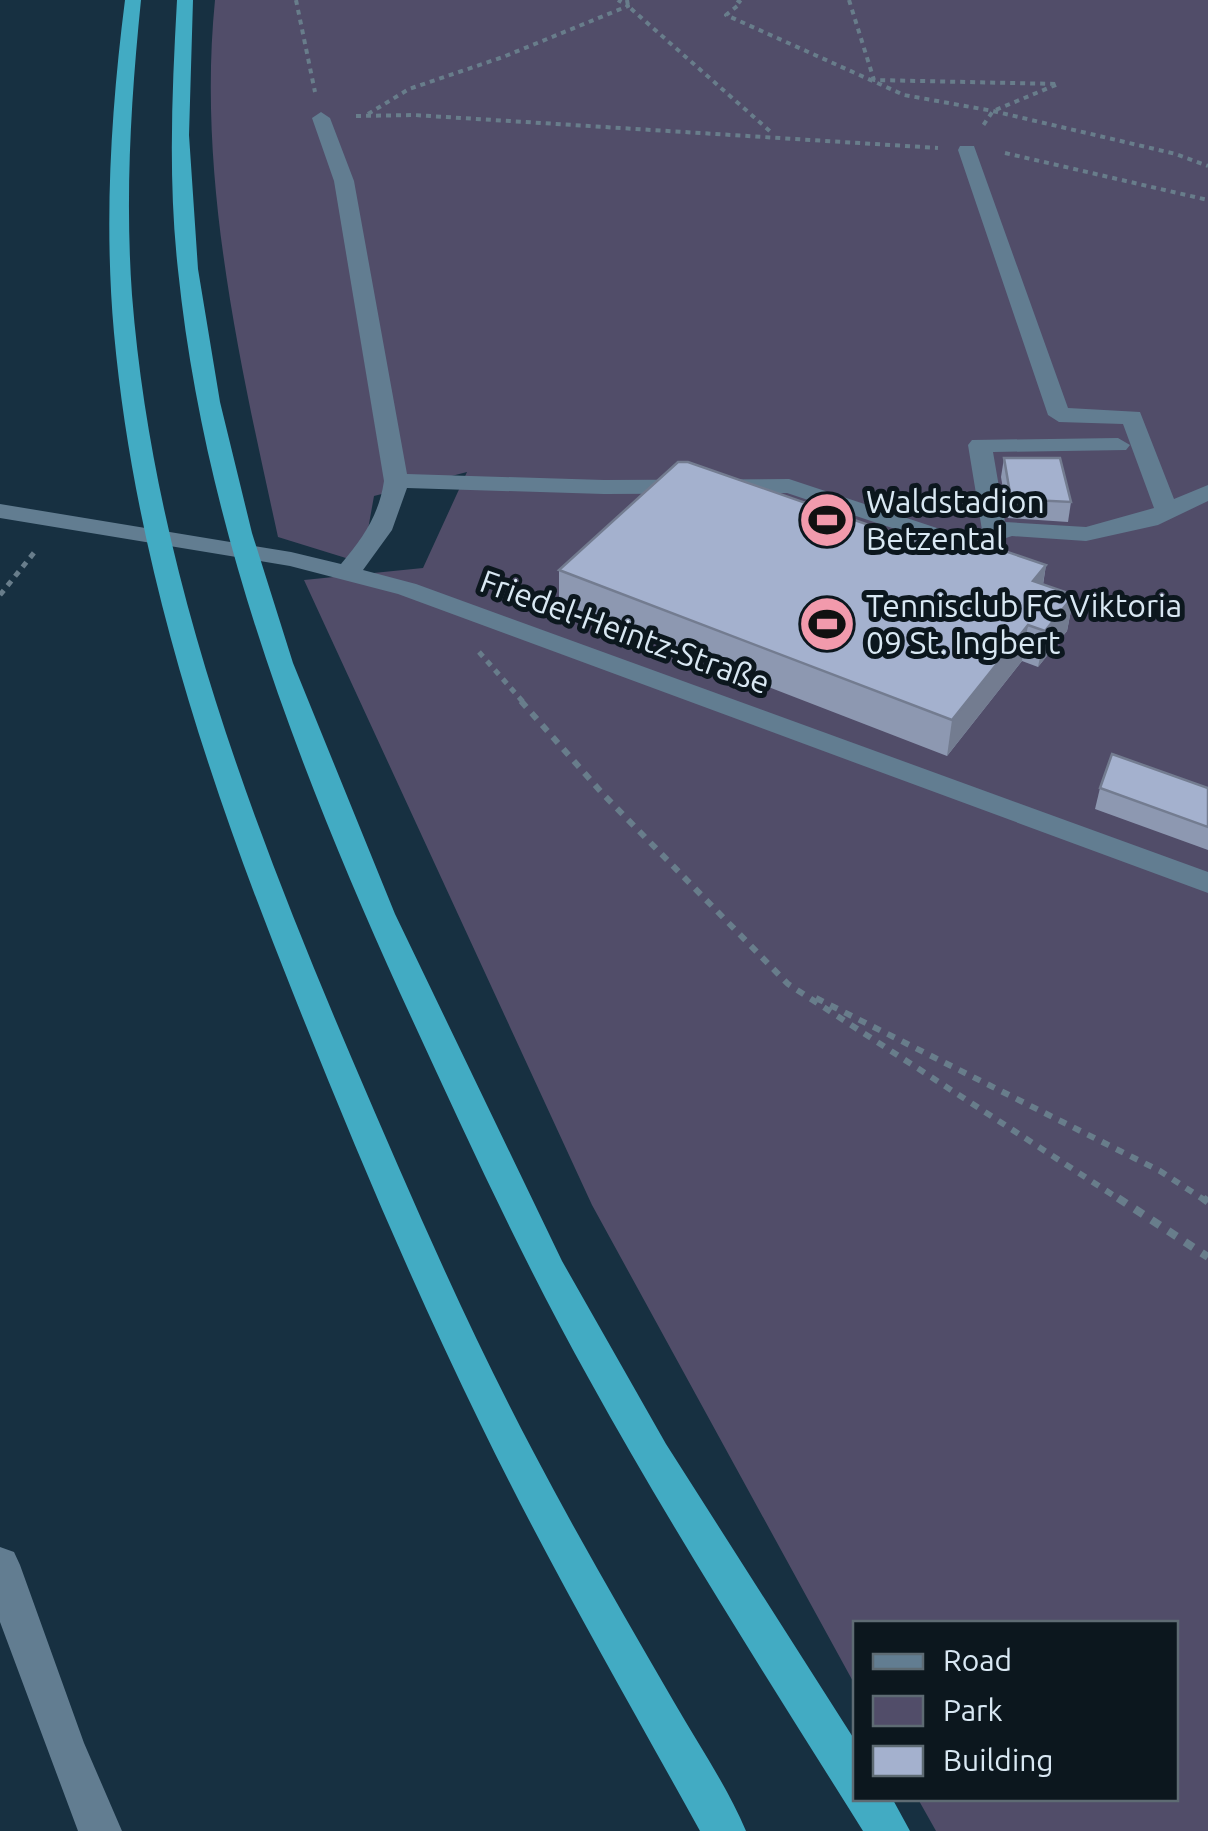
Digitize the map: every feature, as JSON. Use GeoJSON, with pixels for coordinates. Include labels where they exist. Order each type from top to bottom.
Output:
{"type":"FeatureCollection","features":[{"type":"Feature","properties":{"kind":"highway"},"geometry":{"type":"LineString","coordinates":[[133,0],[120,140],[118,229],[125,335],[144,469],[168,582],[210,733],[285,936],[396,1204],[521,1467],[724,1831]]}},
{"type":"Feature","properties":{"kind":"highway"},"geometry":{"type":"LineString","coordinates":[[184,0],[180,174],[197,335],[224,470],[259,605],[378,915],[500,1171],[624,1406],[853,1776]]}},
{"type":"Feature","properties":{"kind":"highway"},"geometry":{"type":"LineString","coordinates":[[869,1801],[888,1831]]}},
{"type":"Feature","properties":{"kind":"street"},"geometry":{"type":"LineString","coordinates":[[320,118],[344,181],[396,481],[394,505],[382,531],[348,572]]}},
{"type":"Feature","properties":{"kind":"street"},"geometry":{"type":"LineString","coordinates":[[967,150],[1059,415],[1132,416],[1167,511]]}},
{"type":"Feature","properties":{"kind":"street"},"geometry":{"type":"LineString","coordinates":[[995,534],[980,446],[1118,445]]}},
{"type":"Feature","properties":{"kind":"street"},"geometry":{"type":"LineString","coordinates":[[396,481],[604,487],[789,486],[964,545],[1010,528],[1086,534],[1149,520],[1208,492]]}},
{"type":"Feature","properties":{"kind":"street","name":"Friedel-Heintz-Straße"},"geometry":{"type":"LineString","coordinates":[[0,511],[290,559],[406,588],[1208,883]]}},
{"type":"Feature","properties":{"kind":"street"},"geometry":{"type":"LineString","coordinates":[[0,1565],[64,1745],[100,1831]]}},
{"type":"Feature","properties":{"kind":"path"},"geometry":{"type":"LineString","coordinates":[[296,0],[320,118],[365,116],[774,135],[996,151],[1208,200]]}},
{"type":"Feature","properties":{"kind":"path"},"geometry":{"type":"LineString","coordinates":[[618,0],[628,3],[774,135]]}},
{"type":"Feature","properties":{"kind":"path"},"geometry":{"type":"LineString","coordinates":[[738,0],[741,2],[726,15],[904,95],[993,110],[1176,154],[1208,166]]}},
{"type":"Feature","properties":{"kind":"path"},"geometry":{"type":"LineString","coordinates":[[849,0],[874,80],[1058,84],[993,110],[967,150]]}},
{"type":"Feature","properties":{"kind":"path"},"geometry":{"type":"LineString","coordinates":[[365,116],[409,88],[503,57],[628,3]]}},
{"type":"Feature","properties":{"kind":"path"},"geometry":{"type":"LineString","coordinates":[[0,595],[58,522]]}},
{"type":"Feature","properties":{"kind":"path"},"geometry":{"type":"LineString","coordinates":[[466,641],[496,668],[602,793],[788,984],[1208,1257]]}},
{"type":"Feature","properties":{"kind":"path"},"geometry":{"type":"LineString","coordinates":[[788,984],[1160,1170],[1208,1202]]}},
{"type":"Feature","properties":{"kind":"green space"},"geometry":{"type":"Polygon","coordinates":[[[215,0],[1208,0],[1208,1831],[936,1831],[919,1801],[1178,1801],[1178,1621],[853,1621],[853,1681],[592,1205],[304,580],[423,568],[467,472],[374,496],[362,563],[278,537],[225,270],[212,135],[215,0]]]}},
{"type":"Feature","properties":{"kind":"building"},"geometry":{"type":"Polygon","coordinates":[[[1004,458],[1060,458],[1071,502],[1011,499],[1004,458]]]}},
{"type":"Feature","properties":{"kind":"building","name":"Tennisclub FC Viktoria 09 St. Ingbert"},"geometry":{"type":"Polygon","coordinates":[[[678,462],[688,462],[952,554],[966,538],[1046,565],[1033,581],[1074,595],[1045,631],[1028,625],[952,720],[559,570],[678,462]]]}},
{"type":"Feature","properties":{"kind":"building"},"geometry":{"type":"Polygon","coordinates":[[[1112,754],[1208,788],[1208,827],[1100,788],[1112,754]]]}},
{"type":"Feature","properties":{"kind":"place","name":"Waldstadion Betzental"},"geometry":{"type":"Point","coordinates":[827,520]}},
{"type":"Feature","properties":{"kind":"place","name":"Tennisclub FC Viktoria 09 St. Ingbert"},"geometry":{"type":"Point","coordinates":[827,624]}}]}
